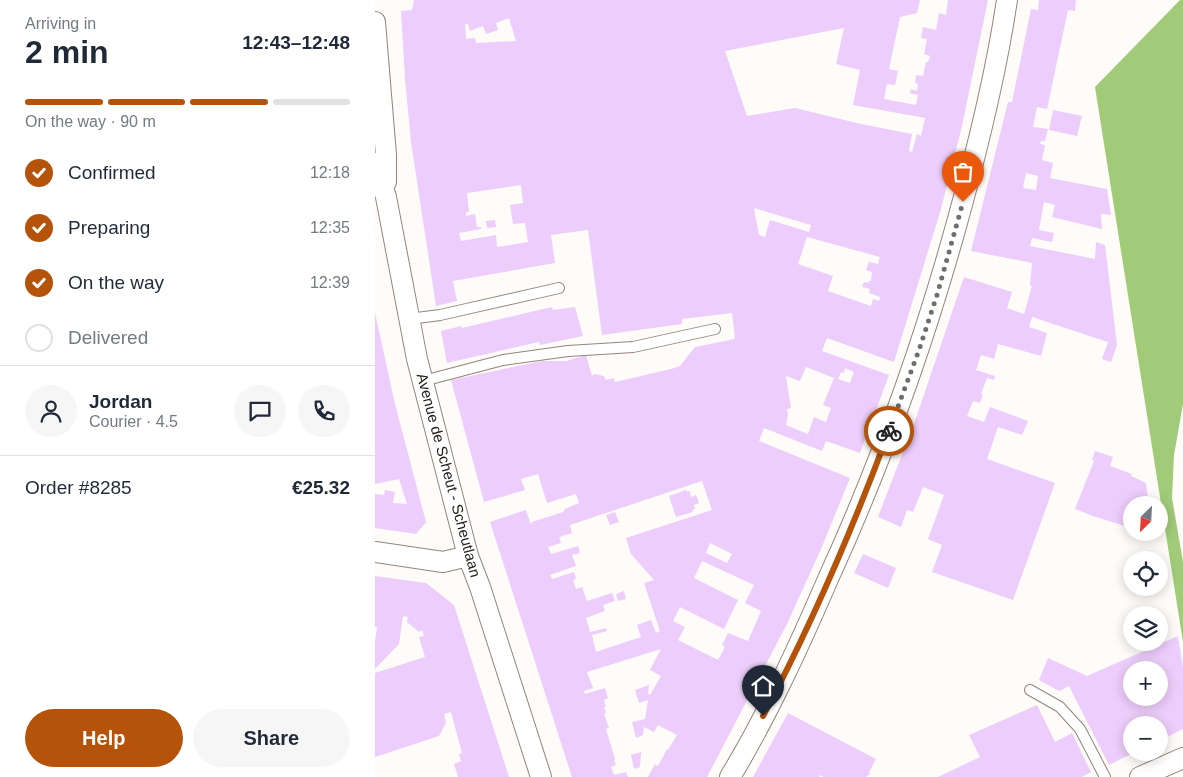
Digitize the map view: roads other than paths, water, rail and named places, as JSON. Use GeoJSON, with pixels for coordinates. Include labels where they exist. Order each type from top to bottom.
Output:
{"type":"FeatureCollection","features":[{"type":"Feature","properties":{"kind":"street"},"geometry":{"type":"LineString","coordinates":[[730,777],[790,663],[843,546],[873,476],[919,350],[939,287],[981,131],[1007,0]]}},
{"type":"Feature","properties":{"kind":"street","name":"Avenue de Scheut - Scheutlaan"},"geometry":{"type":"LineString","coordinates":[[375,22],[386,155],[386,197]]}},
{"type":"Feature","properties":{"kind":"street","name":"Avenue de Scheut - Scheutlaan"},"geometry":{"type":"LineString","coordinates":[[375,164],[386,197],[409,319],[423,381],[468,556],[480,587],[541,777]]}},
{"type":"Feature","properties":{"kind":"street"},"geometry":{"type":"LineString","coordinates":[[375,552],[443,562],[468,556]]}},
{"type":"Feature","properties":{"kind":"street"},"geometry":{"type":"LineString","coordinates":[[1140,777],[1183,758]]}},
{"type":"Feature","properties":{"kind":"lane"},"geometry":{"type":"LineString","coordinates":[[409,319],[440,315],[559,288]]}},
{"type":"Feature","properties":{"kind":"lane"},"geometry":{"type":"LineString","coordinates":[[423,381],[503,360],[633,347],[715,329]]}},
{"type":"Feature","properties":{"kind":"lane"},"geometry":{"type":"LineString","coordinates":[[1030,690],[1060,707],[1080,729],[1105,777]]}}]}
